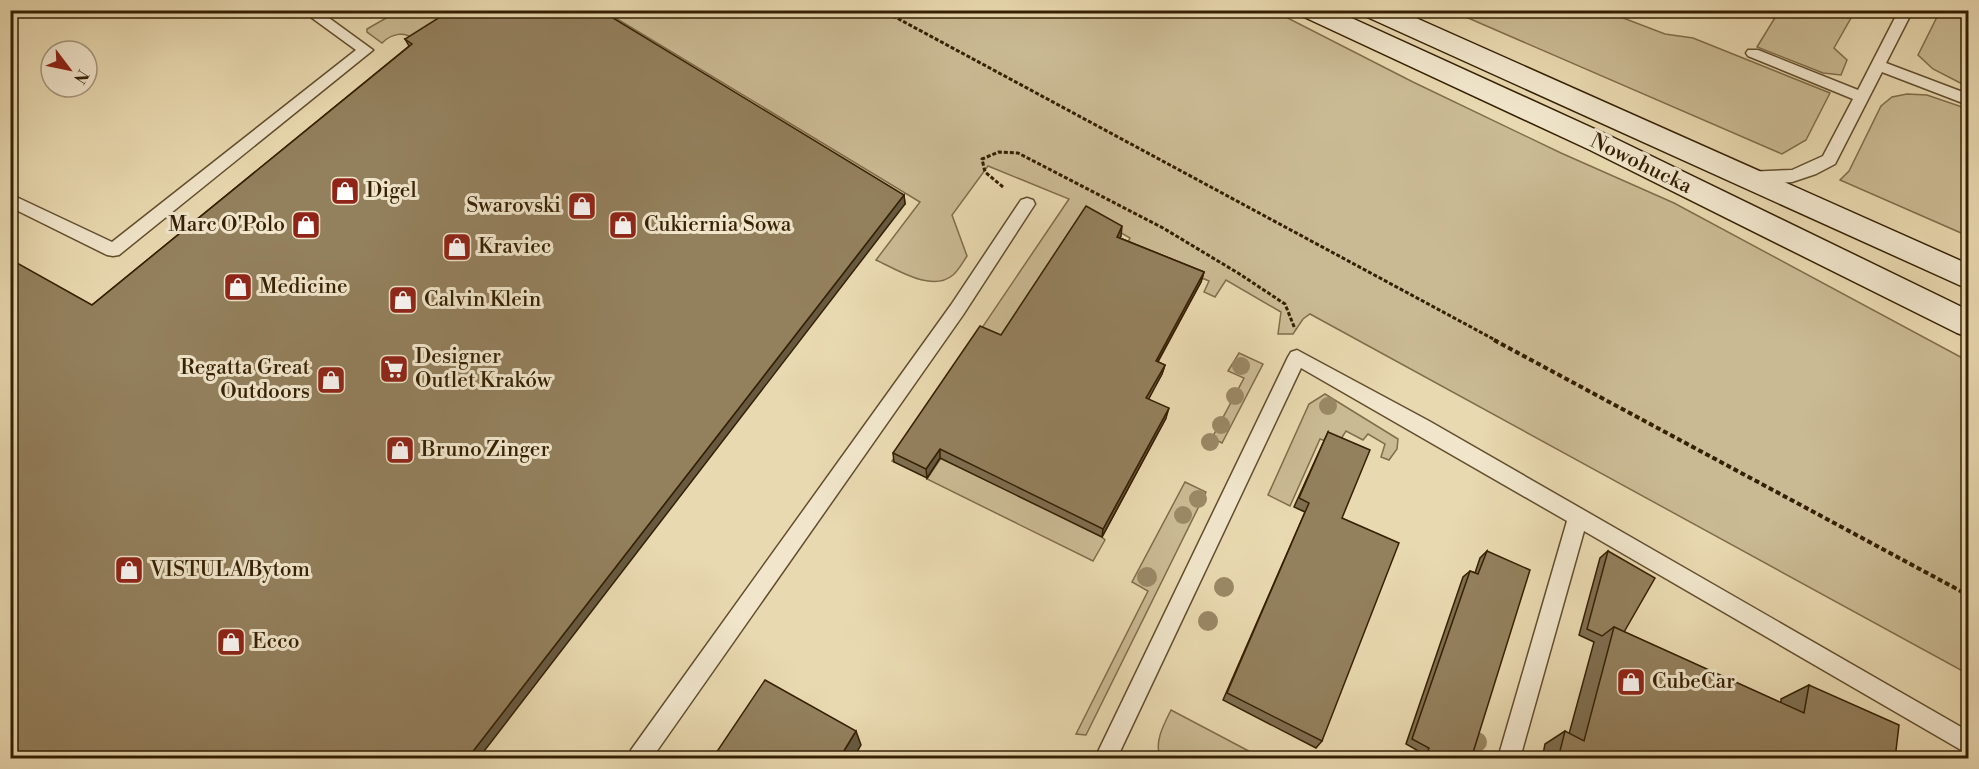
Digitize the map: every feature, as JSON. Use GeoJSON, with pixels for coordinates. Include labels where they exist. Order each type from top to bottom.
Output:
{"type":"FeatureCollection","features":[{"type":"Feature","properties":{"kind":"main road","name":"Nowohucka"},"geometry":{"type":"LineString","coordinates":[[1311,10],[1600,143],[1968,324]]}},
{"type":"Feature","properties":{"kind":"main road","name":"Nowohucka"},"geometry":{"type":"LineString","coordinates":[[1374,10],[1968,277]]}},
{"type":"Feature","properties":{"kind":"lane"},"geometry":{"type":"LineString","coordinates":[[10,200],[113,250],[366,50],[308,10]]}},
{"type":"Feature","properties":{"kind":"lane"},"geometry":{"type":"LineString","coordinates":[[1735,172],[1754,177],[1782,178],[1822,165],[1833,154],[1906,10]]}},
{"type":"Feature","properties":{"kind":"lane"},"geometry":{"type":"LineString","coordinates":[[1754,53],[1861,97]]}},
{"type":"Feature","properties":{"kind":"lane"},"geometry":{"type":"LineString","coordinates":[[1878,65],[1968,100]]}},
{"type":"Feature","properties":{"kind":"lane"},"geometry":{"type":"LineString","coordinates":[[639,759],[957,310],[1027,204]]}},
{"type":"Feature","properties":{"kind":"lane"},"geometry":{"type":"LineString","coordinates":[[1106,759],[1297,357],[1968,743]]}},
{"type":"Feature","properties":{"kind":"lane"},"geometry":{"type":"LineString","coordinates":[[1509,759],[1578,518]]}},
{"type":"Feature","properties":{"kind":"path"},"geometry":{"type":"LineString","coordinates":[[882,10],[1968,595]]}},
{"type":"Feature","properties":{"kind":"path"},"geometry":{"type":"LineString","coordinates":[[1027,204],[988,176],[981,165],[982,159],[992,153],[1002,151],[1018,153],[1163,228],[1278,298],[1290,312],[1297,341],[1297,357]]}},
{"type":"Feature","properties":{"kind":"shaded area"},"geometry":{"type":"Polygon","coordinates":[[[378,11],[463,11],[415,40],[407,35],[398,34],[382,43],[367,32],[367,29],[388,17],[378,11]]]}},
{"type":"Feature","properties":{"kind":"shaded area"},"geometry":{"type":"Polygon","coordinates":[[[604,11],[1274,11],[1413,82],[1561,153],[1674,203],[1968,361],[1968,674],[1310,314],[1303,319],[1293,334],[1278,334],[1281,312],[1226,280],[1215,297],[1204,292],[1209,281],[1126,246],[1130,238],[1084,211],[1039,341],[916,429],[894,462],[892,461],[1069,199],[988,166],[952,215],[967,256],[957,271],[944,280],[935,282],[914,278],[876,260],[920,202],[604,11]]]}},
{"type":"Feature","properties":{"kind":"shaded area"},"geometry":{"type":"Polygon","coordinates":[[[1452,11],[1605,11],[1665,34],[1693,38],[1830,93],[1806,140],[1782,154],[1452,11]]]}},
{"type":"Feature","properties":{"kind":"shaded area"},"geometry":{"type":"Polygon","coordinates":[[[1779,11],[1855,11],[1834,48],[1847,60],[1841,75],[1823,73],[1757,47],[1779,11]]]}},
{"type":"Feature","properties":{"kind":"shaded area"},"geometry":{"type":"Polygon","coordinates":[[[1940,11],[1968,11],[1968,87],[1933,69],[1918,55],[1940,11]]]}},
{"type":"Feature","properties":{"kind":"shaded area"},"geometry":{"type":"Polygon","coordinates":[[[1907,94],[1927,95],[1968,109],[1968,236],[1840,180],[1849,171],[1881,106],[1892,97],[1907,94]]]}},
{"type":"Feature","properties":{"kind":"shaded area"},"geometry":{"type":"Polygon","coordinates":[[[1239,353],[1263,364],[1222,443],[1212,438],[1244,378],[1228,371],[1239,353]]]}},
{"type":"Feature","properties":{"kind":"shaded area"},"geometry":{"type":"Polygon","coordinates":[[[1325,394],[1398,439],[1397,449],[1389,460],[1381,457],[1385,444],[1368,434],[1363,440],[1346,431],[1337,445],[1320,439],[1290,506],[1268,495],[1309,404],[1325,394]]]}},
{"type":"Feature","properties":{"kind":"shaded area"},"geometry":{"type":"Polygon","coordinates":[[[941,458],[1102,537],[1105,540],[1093,561],[927,479],[941,458]]]}},
{"type":"Feature","properties":{"kind":"shaded area"},"geometry":{"type":"Polygon","coordinates":[[[1185,482],[1206,492],[1086,735],[1076,734],[1148,591],[1132,582],[1185,482]]]}},
{"type":"Feature","properties":{"kind":"shaded area"},"geometry":{"type":"Polygon","coordinates":[[[1171,710],[1262,758],[1161,758],[1159,740],[1171,710]]]}},
{"type":"Feature","properties":{"kind":"building","name":"Designer Outlet Kraków"},"geometry":{"type":"Polygon","coordinates":[[[451,10],[600,10],[904,195],[467,759],[10,759],[10,259],[92,305],[412,44],[405,39],[451,10]]]}},
{"type":"Feature","properties":{"kind":"building"},"geometry":{"type":"Polygon","coordinates":[[[1086,206],[1122,226],[1117,237],[1204,272],[1156,361],[1165,365],[1146,398],[1169,408],[1103,529],[940,449],[926,469],[893,453],[980,326],[1001,335],[1086,206]]]}},
{"type":"Feature","properties":{"kind":"building"},"geometry":{"type":"Polygon","coordinates":[[[1328,432],[1370,450],[1342,518],[1399,543],[1322,741],[1227,693],[1309,503],[1299,498],[1328,432]]]}},
{"type":"Feature","properties":{"kind":"building"},"geometry":{"type":"Polygon","coordinates":[[[1487,551],[1530,570],[1471,759],[1425,759],[1429,748],[1412,739],[1470,571],[1478,574],[1487,551]]]}},
{"type":"Feature","properties":{"kind":"building"},"geometry":{"type":"Polygon","coordinates":[[[1608,551],[1655,578],[1624,632],[1614,627],[1602,636],[1587,629],[1608,551]]]}},
{"type":"Feature","properties":{"kind":"building"},"geometry":{"type":"Polygon","coordinates":[[[1614,627],[1804,713],[1809,685],[1899,725],[1895,759],[1558,759],[1565,731],[1584,741],[1614,627]]]}},
{"type":"Feature","properties":{"kind":"building"},"geometry":{"type":"Polygon","coordinates":[[[765,680],[856,731],[839,759],[712,759],[765,680]]]}},
{"type":"Feature","properties":{"kind":"place","name":"Digel"},"geometry":{"type":"Point","coordinates":[345,191]}},
{"type":"Feature","properties":{"kind":"place","name":"Swarovski"},"geometry":{"type":"Point","coordinates":[582,206]}},
{"type":"Feature","properties":{"kind":"place","name":"Marc O'Polo"},"geometry":{"type":"Point","coordinates":[306,225]}},
{"type":"Feature","properties":{"kind":"place","name":"Cukiernia Sowa"},"geometry":{"type":"Point","coordinates":[623,225]}},
{"type":"Feature","properties":{"kind":"place","name":"Kraviec"},"geometry":{"type":"Point","coordinates":[457,247]}},
{"type":"Feature","properties":{"kind":"place","name":"Medicine"},"geometry":{"type":"Point","coordinates":[238,287]}},
{"type":"Feature","properties":{"kind":"place","name":"Calvin Klein"},"geometry":{"type":"Point","coordinates":[403,300]}},
{"type":"Feature","properties":{"kind":"place","name":"Designer Outlet Kraków"},"geometry":{"type":"Point","coordinates":[394,369]}},
{"type":"Feature","properties":{"kind":"place","name":"Regatta Great Outdoors"},"geometry":{"type":"Point","coordinates":[331,380]}},
{"type":"Feature","properties":{"kind":"place","name":"Bruno Zinger"},"geometry":{"type":"Point","coordinates":[400,450]}},
{"type":"Feature","properties":{"kind":"place","name":"VISTULA/Bytom"},"geometry":{"type":"Point","coordinates":[129,570]}},
{"type":"Feature","properties":{"kind":"place","name":"Ecco"},"geometry":{"type":"Point","coordinates":[231,642]}},
{"type":"Feature","properties":{"kind":"place","name":"CubeCar"},"geometry":{"type":"Point","coordinates":[1631,682]}}]}
